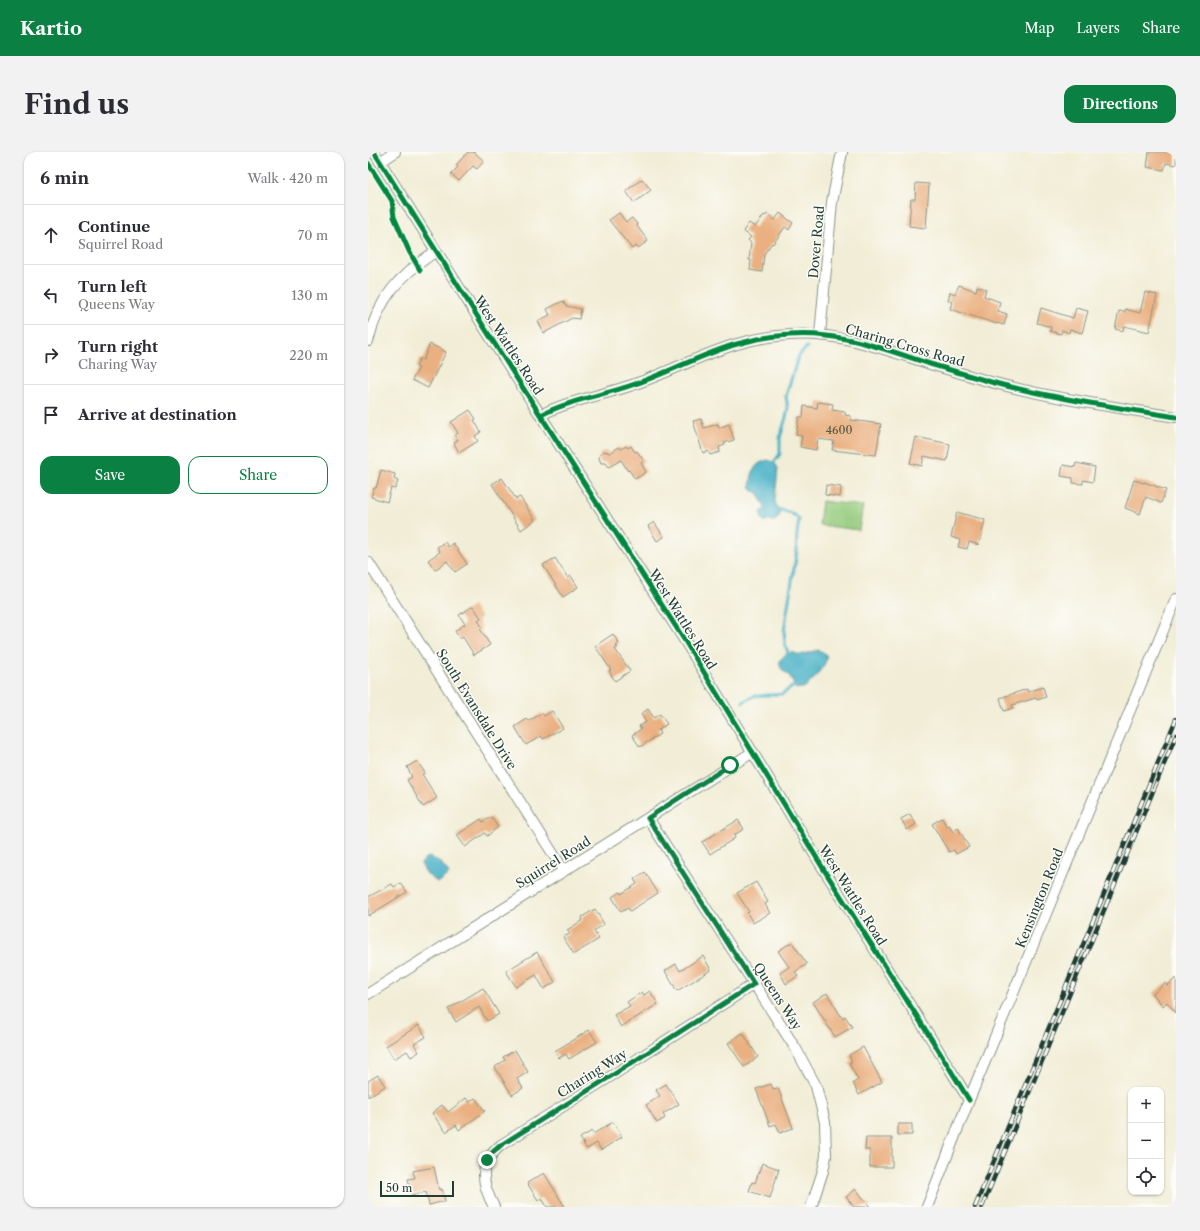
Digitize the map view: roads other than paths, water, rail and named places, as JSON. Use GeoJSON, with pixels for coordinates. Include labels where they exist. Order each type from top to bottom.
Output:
{"type":"FeatureCollection","features":[{"type":"Feature","properties":{"kind":"street","name":"West Wattles Road"},"geometry":{"type":"LineString","coordinates":[[374,152],[685,641],[825,872],[969,1100]]}},
{"type":"Feature","properties":{"kind":"street"},"geometry":{"type":"LineString","coordinates":[[380,162],[395,152]]}},
{"type":"Feature","properties":{"kind":"street","name":"Dover Road"},"geometry":{"type":"LineString","coordinates":[[820,335],[832,202],[842,152]]}},
{"type":"Feature","properties":{"kind":"street"},"geometry":{"type":"LineString","coordinates":[[368,341],[378,310],[393,286],[416,264],[436,251]]}},
{"type":"Feature","properties":{"kind":"street","name":"Charing Cross Road"},"geometry":{"type":"LineString","coordinates":[[541,415],[555,408],[636,384],[721,349],[772,337],[802,334],[857,340],[962,374],[1015,388],[1176,417]]}},
{"type":"Feature","properties":{"kind":"street","name":"South Evansdale Drive"},"geometry":{"type":"LineString","coordinates":[[368,562],[564,871]]}},
{"type":"Feature","properties":{"kind":"street","name":"Kensington Road"},"geometry":{"type":"LineString","coordinates":[[927,1207],[969,1100],[1176,599]]}},
{"type":"Feature","properties":{"kind":"street","name":"Squirrel Road"},"geometry":{"type":"LineString","coordinates":[[368,994],[752,752]]}},
{"type":"Feature","properties":{"kind":"street","name":"Queens Way"},"geometry":{"type":"LineString","coordinates":[[648,818],[805,1064],[816,1086],[825,1122],[826,1156],[823,1171],[811,1207]]}},
{"type":"Feature","properties":{"kind":"street","name":"Charing Way"},"geometry":{"type":"LineString","coordinates":[[494,1207],[487,1193],[484,1182],[484,1170],[487,1160],[497,1148],[697,1022],[754,984]]}},
{"type":"Feature","properties":{"kind":"water"},"geometry":{"type":"Polygon","coordinates":[[[768,460],[774,462],[778,468],[775,501],[780,515],[775,521],[764,521],[761,517],[761,512],[765,508],[759,493],[753,491],[750,486],[756,466],[763,461],[768,460]]]}},
{"type":"Feature","properties":{"kind":"water"},"geometry":{"type":"Polygon","coordinates":[[[818,650],[825,653],[827,658],[824,666],[810,683],[803,688],[796,689],[790,677],[781,668],[780,660],[792,652],[800,655],[818,650]]]}},
{"type":"Feature","properties":{"kind":"water"},"geometry":{"type":"Polygon","coordinates":[[[430,857],[441,864],[449,874],[438,882],[432,879],[421,864],[425,858],[430,857]]]}},
{"type":"Feature","properties":{"kind":"waterway"},"geometry":{"type":"LineString","coordinates":[[774,462],[780,454],[780,438],[788,410],[786,396],[798,357],[807,347]]}},
{"type":"Feature","properties":{"kind":"waterway"},"geometry":{"type":"LineString","coordinates":[[778,509],[791,513],[799,519],[796,538],[797,550],[784,631],[785,644],[788,653]]}},
{"type":"Feature","properties":{"kind":"waterway"},"geometry":{"type":"LineString","coordinates":[[743,702],[754,696],[782,694],[794,686]]}},
{"type":"Feature","properties":{"kind":"railway"},"geometry":{"type":"LineString","coordinates":[[975,1207],[1176,719]]}},
{"type":"Feature","properties":{"kind":"railway"},"geometry":{"type":"LineString","coordinates":[[982,1207],[1176,735]]}}]}
